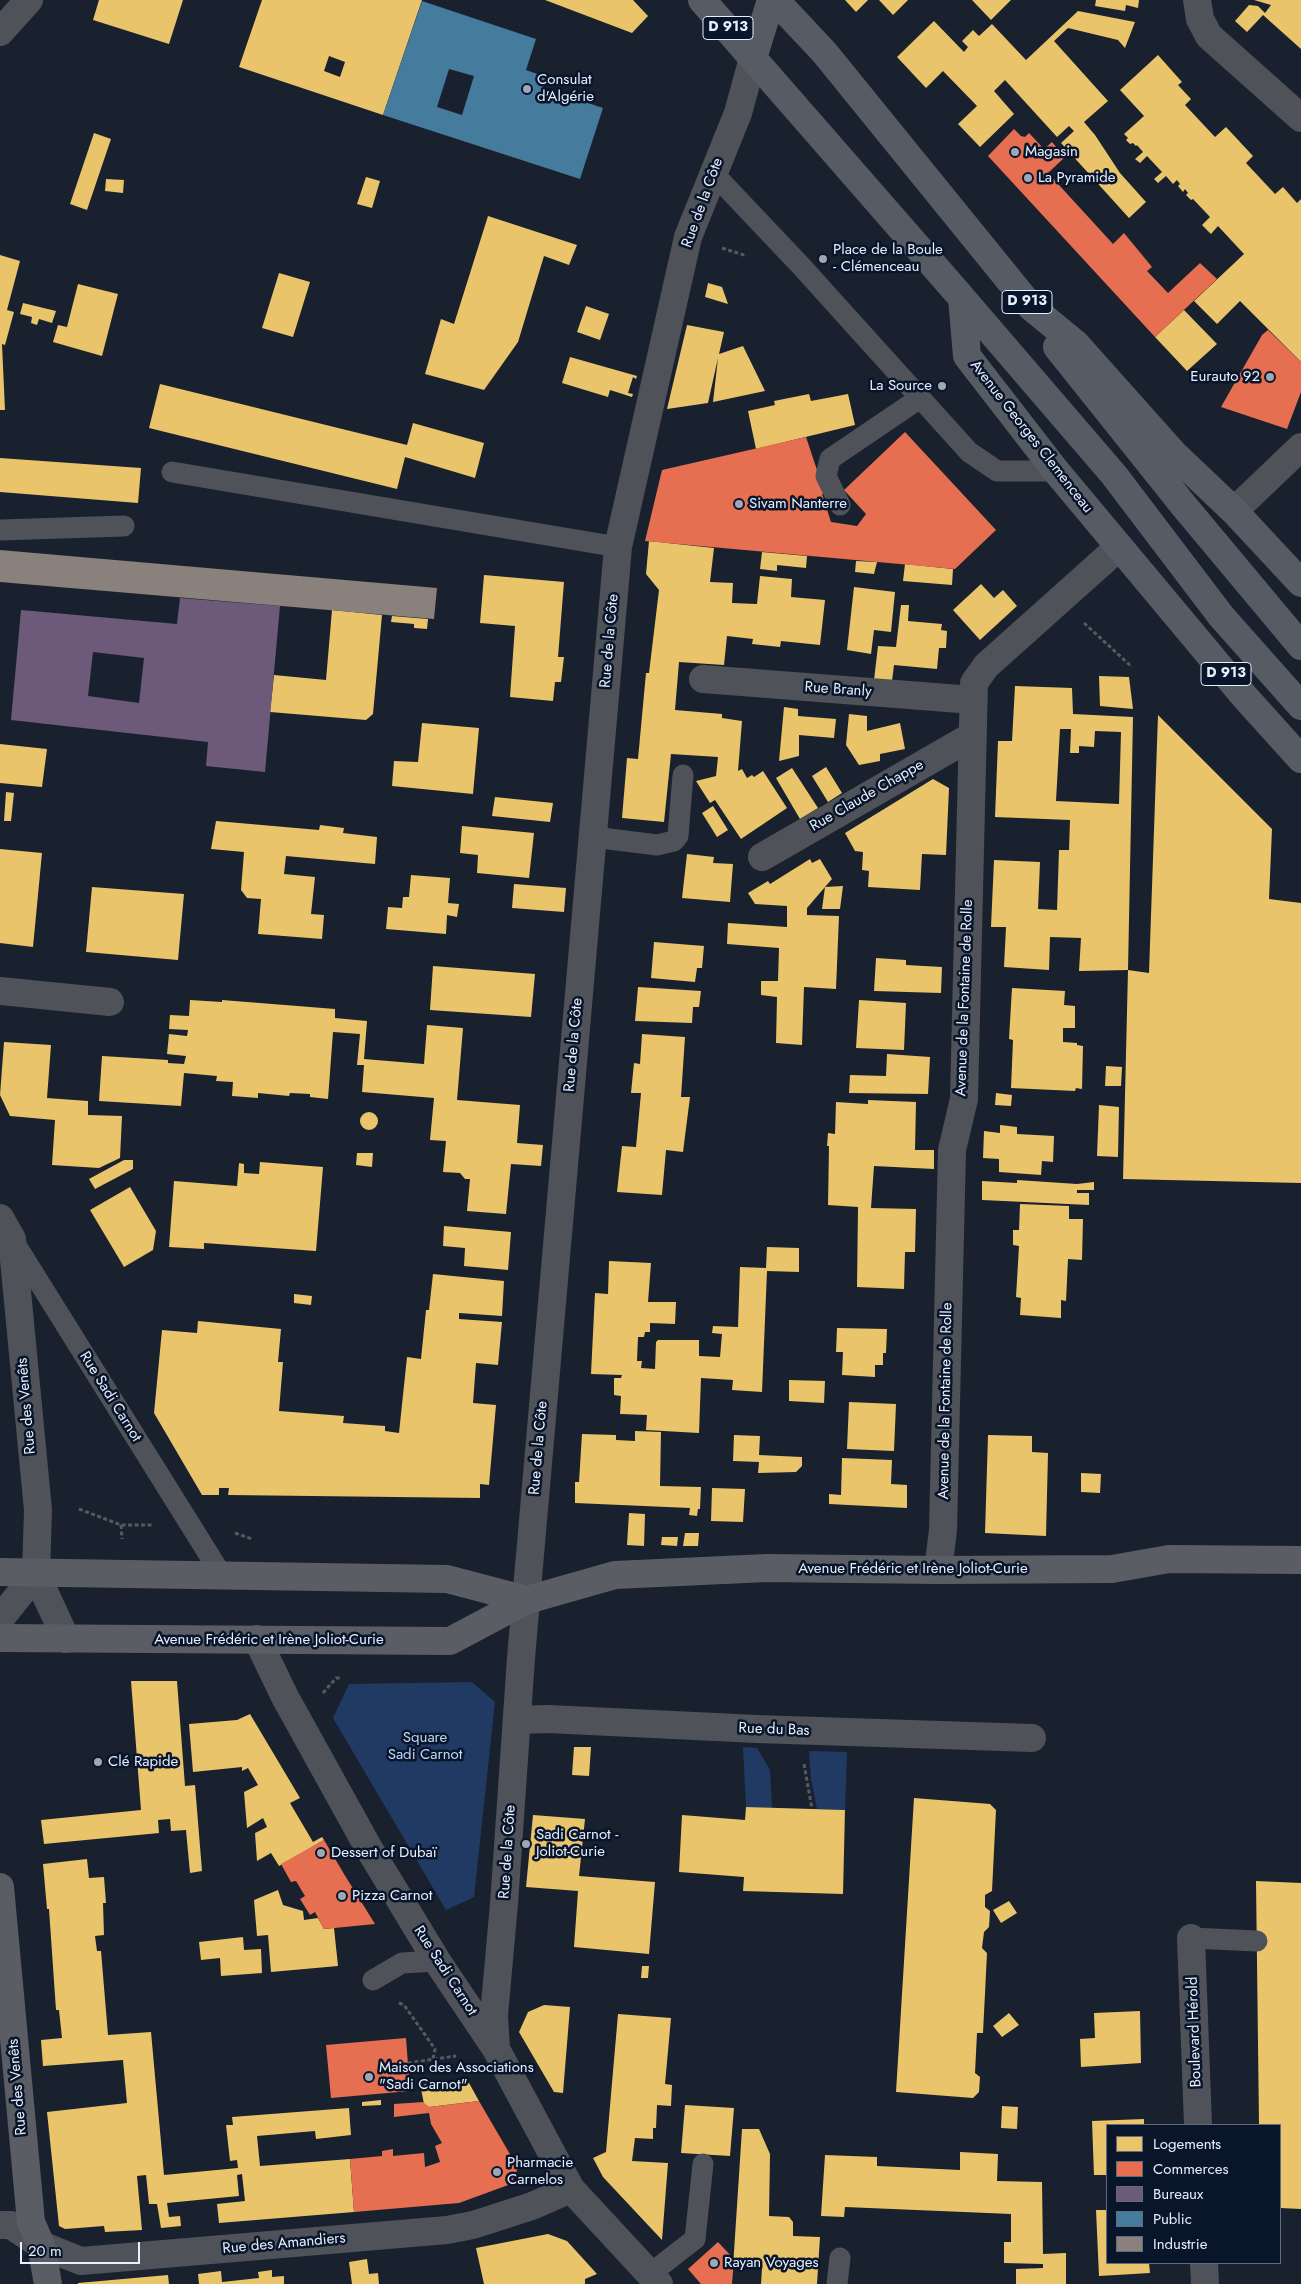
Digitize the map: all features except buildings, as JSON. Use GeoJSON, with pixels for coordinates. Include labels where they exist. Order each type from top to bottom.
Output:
{"type":"FeatureCollection","features":[{"type":"Feature","properties":{"kind":"main road","name":"D 913"},"geometry":{"type":"LineString","coordinates":[[702,0],[1114,475],[1221,616],[1301,706]]}},
{"type":"Feature","properties":{"kind":"main road","name":"D 913"},"geometry":{"type":"LineString","coordinates":[[753,58],[773,0],[824,52],[1031,307],[1060,353],[1301,646]]}},
{"type":"Feature","properties":{"kind":"main road","name":"Avenue Georges Clemenceau"},"geometry":{"type":"LineString","coordinates":[[962,298],[967,356],[1056,471],[1244,696],[1301,759]]}},
{"type":"Feature","properties":{"kind":"main road","name":"D 913"},"geometry":{"type":"LineString","coordinates":[[1031,307],[1076,344],[1175,455],[1234,511],[1301,583]]}},
{"type":"Feature","properties":{"kind":"main road"},"geometry":{"type":"LineString","coordinates":[[1221,616],[1244,696]]}},
{"type":"Feature","properties":{"kind":"main road","name":"Avenue Frédéric et Irène Joliot-Curie"},"geometry":{"type":"LineString","coordinates":[[0,1638],[450,1641],[528,1600],[615,1575],[767,1568],[938,1570],[1112,1569],[1169,1559],[1301,1560]]}},
{"type":"Feature","properties":{"kind":"main road"},"geometry":{"type":"LineString","coordinates":[[0,1572],[447,1579],[528,1600]]}},
{"type":"Feature","properties":{"kind":"main road","name":"Rue des Venêts"},"geometry":{"type":"LineString","coordinates":[[0,1887],[31,2222],[41,2245],[48,2284]]}},
{"type":"Feature","properties":{"kind":"street"},"geometry":{"type":"LineString","coordinates":[[0,32],[29,0]]}},
{"type":"Feature","properties":{"kind":"street"},"geometry":{"type":"LineString","coordinates":[[1197,0],[1200,19],[1209,36],[1301,118]]}},
{"type":"Feature","properties":{"kind":"street","name":"Rue de la Côte"},"geometry":{"type":"LineString","coordinates":[[496,2049],[494,2015],[517,1720],[618,547],[688,237],[738,113],[753,58]]}},
{"type":"Feature","properties":{"kind":"street"},"geometry":{"type":"LineString","coordinates":[[1234,511],[1301,447]]}},
{"type":"Feature","properties":{"kind":"street","name":"Avenue de la Fontaine de Rolle"},"geometry":{"type":"LineString","coordinates":[[938,1570],[943,1530],[952,1150],[964,1098],[974,682],[986,666],[1119,547]]}},
{"type":"Feature","properties":{"kind":"street","name":"Rue Branly"},"geometry":{"type":"LineString","coordinates":[[703,679],[973,700]]}},
{"type":"Feature","properties":{"kind":"street","name":"Rue Claude Chappe"},"geometry":{"type":"LineString","coordinates":[[762,857],[972,736]]}},
{"type":"Feature","properties":{"kind":"street"},"geometry":{"type":"LineString","coordinates":[[0,991],[110,1002]]}},
{"type":"Feature","properties":{"kind":"street","name":"Rue des Venêts"},"geometry":{"type":"LineString","coordinates":[[6,1228],[38,1510],[36,1574],[66,1639]]}},
{"type":"Feature","properties":{"kind":"street"},"geometry":{"type":"LineString","coordinates":[[0,1619],[36,1574]]}},
{"type":"Feature","properties":{"kind":"street","name":"Rue Sadi Carnot"},"geometry":{"type":"LineString","coordinates":[[257,1639],[285,1697],[368,1848],[437,1961],[496,2049],[571,2189],[655,2279]]}},
{"type":"Feature","properties":{"kind":"street","name":"Rue du Bas"},"geometry":{"type":"LineString","coordinates":[[517,1720],[548,1719],[1032,1738]]}},
{"type":"Feature","properties":{"kind":"street","name":"Boulevard Hérold"},"geometry":{"type":"LineString","coordinates":[[1191,1938],[1198,2124]]}},
{"type":"Feature","properties":{"kind":"street","name":"Rue des Amandiers"},"geometry":{"type":"LineString","coordinates":[[0,2225],[11,2225],[41,2245],[81,2262],[447,2230],[473,2225],[532,2206],[571,2189]]}},
{"type":"Feature","properties":{"kind":"street"},"geometry":{"type":"LineString","coordinates":[[1204,2264],[1205,2284]]}},
{"type":"Feature","properties":{"kind":"lane"},"geometry":{"type":"LineString","coordinates":[[713,173],[784,247],[969,452],[996,471],[1056,471]]}},
{"type":"Feature","properties":{"kind":"lane"},"geometry":{"type":"LineString","coordinates":[[840,505],[826,476],[830,459],[920,398]]}},
{"type":"Feature","properties":{"kind":"lane"},"geometry":{"type":"LineString","coordinates":[[172,472],[618,547]]}},
{"type":"Feature","properties":{"kind":"lane"},"geometry":{"type":"LineString","coordinates":[[0,530],[124,526]]}},
{"type":"Feature","properties":{"kind":"lane"},"geometry":{"type":"LineString","coordinates":[[592,837],[657,845],[674,841],[678,836],[683,775]]}},
{"type":"Feature","properties":{"kind":"lane","name":"Rue Sadi Carnot"},"geometry":{"type":"LineString","coordinates":[[6,1228],[221,1574]]}},
{"type":"Feature","properties":{"kind":"lane"},"geometry":{"type":"LineString","coordinates":[[1191,1938],[1257,1941]]}},
{"type":"Feature","properties":{"kind":"lane"},"geometry":{"type":"LineString","coordinates":[[373,1980],[402,1963],[437,1961]]}},
{"type":"Feature","properties":{"kind":"lane"},"geometry":{"type":"LineString","coordinates":[[655,2279],[695,2239],[703,2164]]}},
{"type":"Feature","properties":{"kind":"lane"},"geometry":{"type":"LineString","coordinates":[[836,2284],[840,2258]]}},
{"type":"Feature","properties":{"kind":"path"},"geometry":{"type":"LineString","coordinates":[[1095,634],[1132,667]]}},
{"type":"Feature","properties":{"kind":"path"},"geometry":{"type":"LineString","coordinates":[[79,1508],[121,1525],[161,1525]]}},
{"type":"Feature","properties":{"kind":"path"},"geometry":{"type":"LineString","coordinates":[[794,1730],[802,1756],[812,1809]]}},
{"type":"Feature","properties":{"kind":"path"},"geometry":{"type":"LineString","coordinates":[[373,1980],[371,1992],[404,2004],[435,2049],[433,2059]]}},
{"type":"Feature","properties":{"kind":"path"},"geometry":{"type":"LineString","coordinates":[[408,2062],[456,2056]]}},
{"type":"Feature","properties":{"kind":"green space","name":"Square Sadi Carnot"},"geometry":{"type":"Polygon","coordinates":[[[472,1682],[495,1702],[474,1897],[446,1910],[333,1718],[349,1684],[472,1682]]]}},
{"type":"Feature","properties":{"kind":"green space"},"geometry":{"type":"Polygon","coordinates":[[[743,1747],[757,1748],[770,1770],[772,1808],[746,1807],[743,1747]]]}},
{"type":"Feature","properties":{"kind":"green space"},"geometry":{"type":"Polygon","coordinates":[[[809,1751],[847,1752],[845,1810],[817,1809],[811,1779],[809,1751]]]}},
{"type":"Feature","properties":{"kind":"place","name":"Consulat d'Algérie"},"geometry":{"type":"Point","coordinates":[527,89]}},
{"type":"Feature","properties":{"kind":"place","name":"Magasin"},"geometry":{"type":"Point","coordinates":[1015,152]}},
{"type":"Feature","properties":{"kind":"place","name":"La Pyramide"},"geometry":{"type":"Point","coordinates":[1028,178]}},
{"type":"Feature","properties":{"kind":"place","name":"Place de la Boule - Clémenceau"},"geometry":{"type":"Point","coordinates":[823,259]}},
{"type":"Feature","properties":{"kind":"place","name":"Eurauto 92"},"geometry":{"type":"Point","coordinates":[1270,377]}},
{"type":"Feature","properties":{"kind":"place","name":"La Source"},"geometry":{"type":"Point","coordinates":[942,386]}},
{"type":"Feature","properties":{"kind":"place","name":"Sivam Nanterre"},"geometry":{"type":"Point","coordinates":[739,504]}},
{"type":"Feature","properties":{"kind":"place","name":"Clé Rapide"},"geometry":{"type":"Point","coordinates":[98,1762]}},
{"type":"Feature","properties":{"kind":"place","name":"Sadi Carnot - Joliot-Curie"},"geometry":{"type":"Point","coordinates":[526,1844]}},
{"type":"Feature","properties":{"kind":"place","name":"Dessert of Dubaï"},"geometry":{"type":"Point","coordinates":[321,1853]}},
{"type":"Feature","properties":{"kind":"place","name":"Pizza Carnot"},"geometry":{"type":"Point","coordinates":[342,1896]}},
{"type":"Feature","properties":{"kind":"place","name":"Maison des Associations \"Sadi Carnot\""},"geometry":{"type":"Point","coordinates":[369,2077]}},
{"type":"Feature","properties":{"kind":"place","name":"Pharmacie Carnelos"},"geometry":{"type":"Point","coordinates":[497,2172]}},
{"type":"Feature","properties":{"kind":"place","name":"Rayan Voyages"},"geometry":{"type":"Point","coordinates":[714,2263]}}]}
